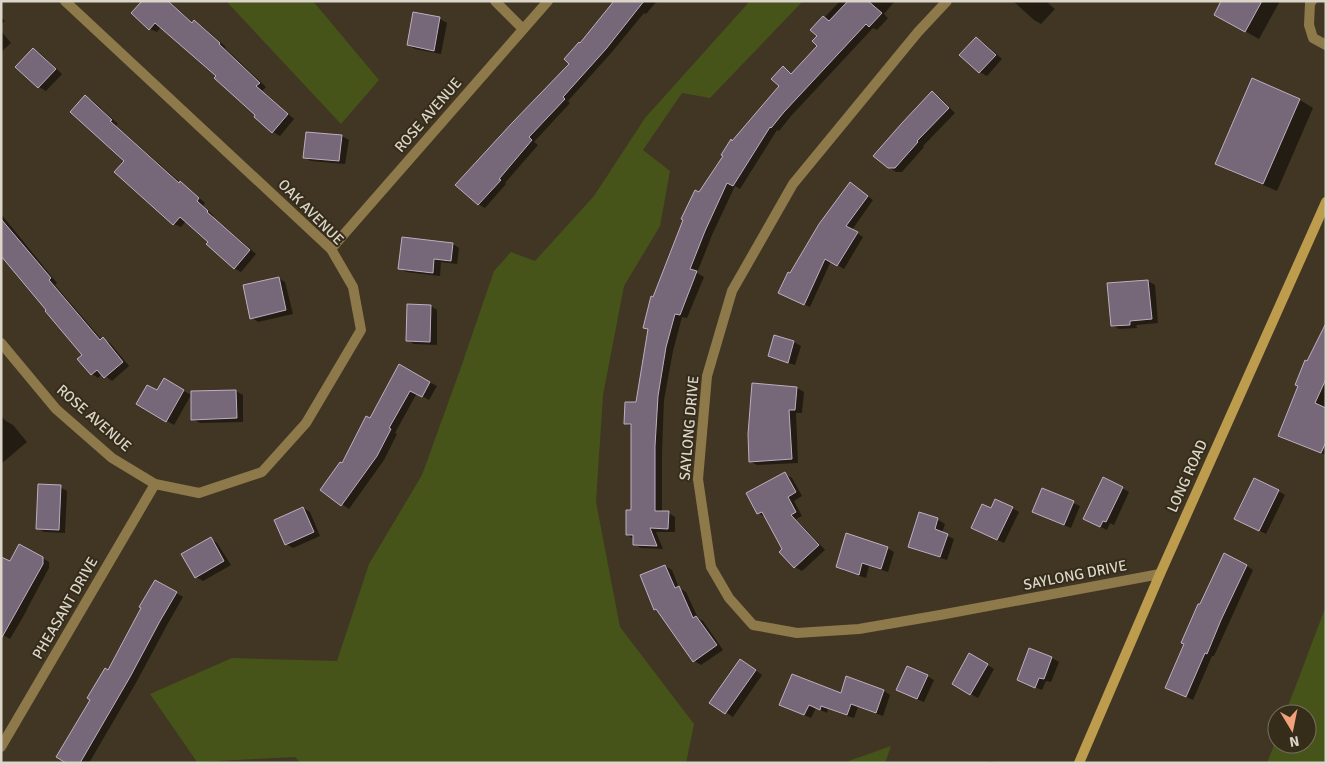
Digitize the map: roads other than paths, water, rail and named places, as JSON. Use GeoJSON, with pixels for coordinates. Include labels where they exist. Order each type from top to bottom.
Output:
{"type":"FeatureCollection","features":[{"type":"Feature","properties":{"kind":"street","name":"OAK AVENUE"},"geometry":{"type":"LineString","coordinates":[[65,1],[331,249],[353,287],[361,330],[306,423],[262,472],[199,493],[155,484]]}},
{"type":"Feature","properties":{"kind":"street"},"geometry":{"type":"LineString","coordinates":[[495,1],[523,29]]}},
{"type":"Feature","properties":{"kind":"street","name":"ROSE AVENUE"},"geometry":{"type":"LineString","coordinates":[[331,249],[548,1]]}},
{"type":"Feature","properties":{"kind":"street","name":"SAYLONG DRIVE"},"geometry":{"type":"LineString","coordinates":[[947,1],[918,32],[793,184],[732,292],[707,376],[698,479],[711,567],[729,598],[753,624],[796,633],[859,629],[1160,574]]}},
{"type":"Feature","properties":{"kind":"street"},"geometry":{"type":"LineString","coordinates":[[1312,1],[1310,3],[1309,25],[1313,38],[1326,45]]}},
{"type":"Feature","properties":{"kind":"street","name":"LONG ROAD"},"geometry":{"type":"LineString","coordinates":[[1079,763],[1160,574],[1326,202]]}},
{"type":"Feature","properties":{"kind":"street","name":"ROSE AVENUE"},"geometry":{"type":"LineString","coordinates":[[1,343],[56,410],[112,458],[155,484]]}},
{"type":"Feature","properties":{"kind":"street","name":"PHEASANT DRIVE"},"geometry":{"type":"LineString","coordinates":[[1,747],[155,484]]}}]}
